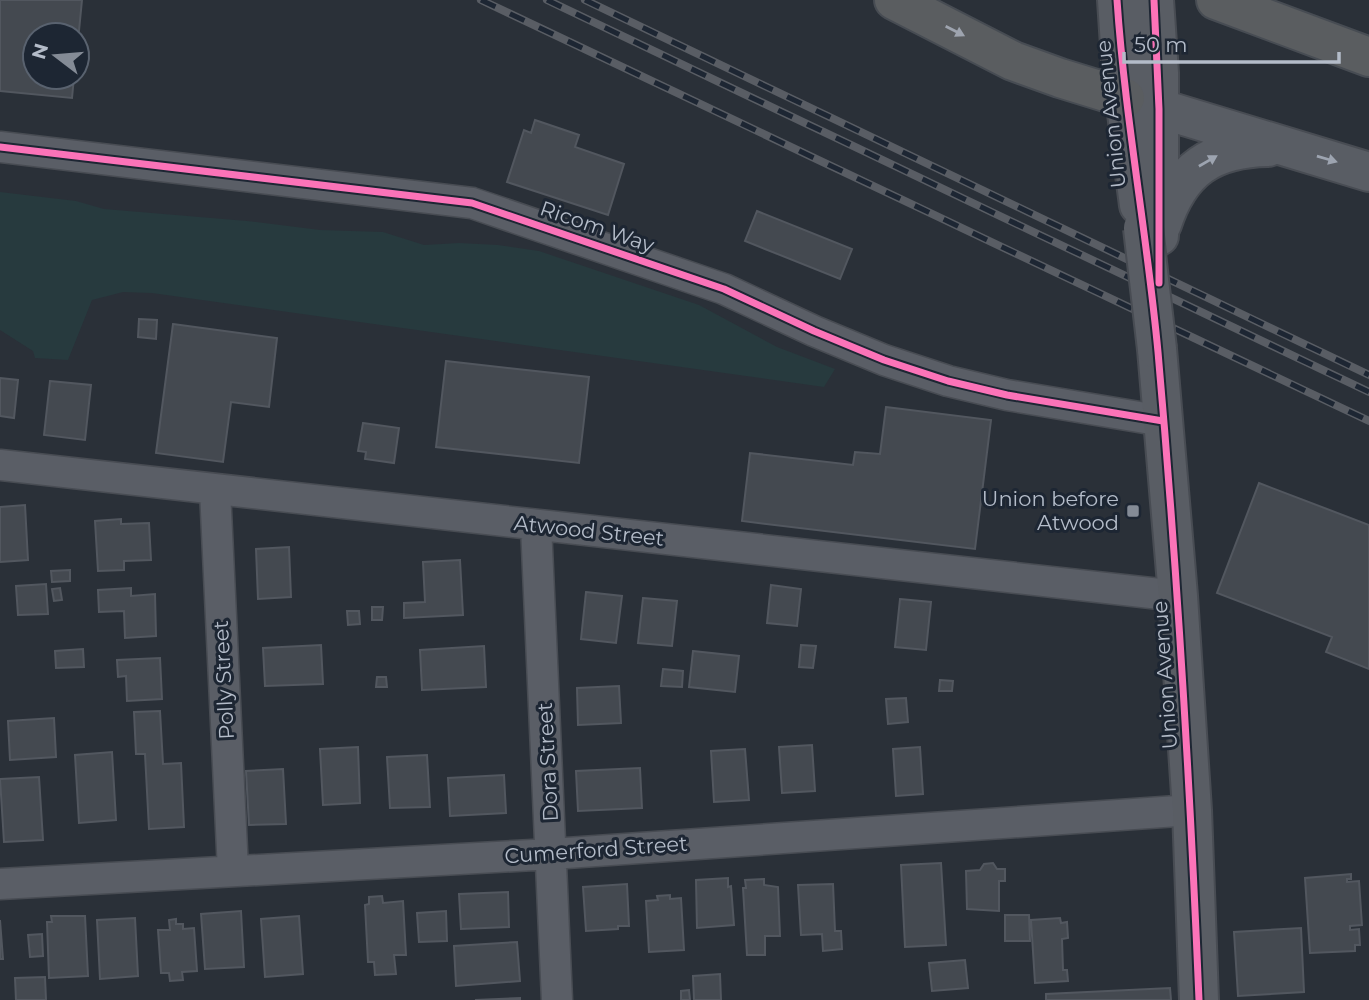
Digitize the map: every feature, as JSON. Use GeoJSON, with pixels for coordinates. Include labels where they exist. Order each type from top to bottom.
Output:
{"type":"FeatureCollection","features":[{"type":"Feature","properties":{"kind":"highway"},"geometry":{"type":"LineString","coordinates":[[894,0],[1013,61],[1142,104]]}},
{"type":"Feature","properties":{"kind":"highway"},"geometry":{"type":"LineString","coordinates":[[1216,0],[1369,57]]}},
{"type":"Feature","properties":{"kind":"main road","name":"Union Avenue"},"geometry":{"type":"LineString","coordinates":[[1117,0],[1120,51],[1142,104],[1157,349],[1178,596],[1192,810],[1199,1000]]}},
{"type":"Feature","properties":{"kind":"main road","name":"Union Avenue"},"geometry":{"type":"LineString","coordinates":[[1142,104],[1158,64],[1154,0]]}},
{"type":"Feature","properties":{"kind":"main road"},"geometry":{"type":"LineString","coordinates":[[1142,104],[1369,173]]}},
{"type":"Feature","properties":{"kind":"main road"},"geometry":{"type":"LineString","coordinates":[[1151,232],[1186,178],[1204,162],[1241,149],[1284,147]]}},
{"type":"Feature","properties":{"kind":"street","name":"Ricom Way"},"geometry":{"type":"LineString","coordinates":[[0,147],[472,203],[724,289],[837,341],[948,381],[1007,395],[1163,421]]}},
{"type":"Feature","properties":{"kind":"street","name":"Atwood Street"},"geometry":{"type":"LineString","coordinates":[[0,465],[1178,596]]}},
{"type":"Feature","properties":{"kind":"street","name":"Polly Street"},"geometry":{"type":"LineString","coordinates":[[215,490],[233,871]]}},
{"type":"Feature","properties":{"kind":"street","name":"Dora Street"},"geometry":{"type":"LineString","coordinates":[[536,525],[557,1000]]}},
{"type":"Feature","properties":{"kind":"street","name":"Cumerford Street"},"geometry":{"type":"LineString","coordinates":[[0,884],[552,854],[1192,810]]}},
{"type":"Feature","properties":{"kind":"green space"},"geometry":{"type":"Polygon","coordinates":[[[0,192],[76,201],[104,209],[320,230],[383,232],[424,245],[498,245],[539,251],[699,305],[777,347],[835,369],[824,387],[152,293],[123,292],[92,300],[68,360],[35,358],[33,351],[0,330],[0,192]]]}},
{"type":"Feature","properties":{"kind":"building"},"geometry":{"type":"Polygon","coordinates":[[[0,0],[82,0],[80,21],[21,21],[21,91],[73,91],[72,98],[0,91],[0,0]]]}},
{"type":"Feature","properties":{"kind":"building"},"geometry":{"type":"Polygon","coordinates":[[[535,120],[579,135],[575,147],[624,164],[608,215],[507,182],[524,130],[531,133],[535,120]]]}},
{"type":"Feature","properties":{"kind":"building"},"geometry":{"type":"Polygon","coordinates":[[[757,211],[852,249],[840,279],[745,241],[757,211]]]}},
{"type":"Feature","properties":{"kind":"building"},"geometry":{"type":"Polygon","coordinates":[[[139,319],[157,320],[156,339],[138,337],[139,319]]]}},
{"type":"Feature","properties":{"kind":"building"},"geometry":{"type":"Polygon","coordinates":[[[173,324],[277,338],[269,407],[231,402],[223,462],[156,453],[173,324]]]}},
{"type":"Feature","properties":{"kind":"building"},"geometry":{"type":"Polygon","coordinates":[[[446,361],[589,377],[579,463],[436,447],[446,361]]]}},
{"type":"Feature","properties":{"kind":"building"},"geometry":{"type":"Polygon","coordinates":[[[0,378],[18,380],[14,418],[0,416],[0,378]]]}},
{"type":"Feature","properties":{"kind":"building"},"geometry":{"type":"Polygon","coordinates":[[[50,381],[91,385],[85,440],[44,435],[50,381]]]}},
{"type":"Feature","properties":{"kind":"building"},"geometry":{"type":"Polygon","coordinates":[[[886,407],[991,420],[975,549],[742,521],[750,453],[853,465],[855,452],[880,454],[886,407]]]}},
{"type":"Feature","properties":{"kind":"building"},"geometry":{"type":"Polygon","coordinates":[[[363,423],[399,428],[394,463],[365,459],[366,452],[358,451],[363,423]]]}},
{"type":"Feature","properties":{"kind":"building"},"geometry":{"type":"Polygon","coordinates":[[[1259,483],[1369,525],[1369,669],[1326,652],[1332,637],[1217,593],[1259,483]]]}},
{"type":"Feature","properties":{"kind":"building"},"geometry":{"type":"Polygon","coordinates":[[[25,505],[28,560],[0,562],[0,507],[25,505]]]}},
{"type":"Feature","properties":{"kind":"building"},"geometry":{"type":"Polygon","coordinates":[[[121,519],[121,524],[149,523],[151,560],[124,561],[124,570],[98,571],[95,521],[121,519]]]}},
{"type":"Feature","properties":{"kind":"building"},"geometry":{"type":"Polygon","coordinates":[[[289,547],[291,597],[258,599],[256,549],[289,547]]]}},
{"type":"Feature","properties":{"kind":"building"},"geometry":{"type":"Polygon","coordinates":[[[460,560],[463,615],[404,618],[404,603],[425,602],[423,562],[460,560]]]}},
{"type":"Feature","properties":{"kind":"building"},"geometry":{"type":"Polygon","coordinates":[[[70,570],[70,581],[52,582],[51,571],[70,570]]]}},
{"type":"Feature","properties":{"kind":"building"},"geometry":{"type":"Polygon","coordinates":[[[46,584],[48,614],[18,615],[16,586],[46,584]]]}},
{"type":"Feature","properties":{"kind":"building"},"geometry":{"type":"Polygon","coordinates":[[[771,585],[801,589],[797,626],[767,623],[771,585]]]}},
{"type":"Feature","properties":{"kind":"building"},"geometry":{"type":"Polygon","coordinates":[[[60,588],[62,600],[54,601],[52,589],[60,588]]]}},
{"type":"Feature","properties":{"kind":"building"},"geometry":{"type":"Polygon","coordinates":[[[131,588],[131,596],[155,594],[156,636],[125,638],[124,611],[99,612],[98,590],[131,588]]]}},
{"type":"Feature","properties":{"kind":"building"},"geometry":{"type":"Polygon","coordinates":[[[586,592],[622,596],[616,643],[581,639],[586,592]]]}},
{"type":"Feature","properties":{"kind":"building"},"geometry":{"type":"Polygon","coordinates":[[[643,598],[677,601],[672,646],[638,643],[643,598]]]}},
{"type":"Feature","properties":{"kind":"building"},"geometry":{"type":"Polygon","coordinates":[[[900,599],[931,602],[926,650],[895,647],[900,599]]]}},
{"type":"Feature","properties":{"kind":"building"},"geometry":{"type":"Polygon","coordinates":[[[372,607],[383,607],[382,620],[372,620],[372,607]]]}},
{"type":"Feature","properties":{"kind":"building"},"geometry":{"type":"Polygon","coordinates":[[[347,611],[359,611],[360,624],[348,625],[347,611]]]}},
{"type":"Feature","properties":{"kind":"building"},"geometry":{"type":"Polygon","coordinates":[[[321,645],[323,684],[265,686],[263,648],[321,645]]]}},
{"type":"Feature","properties":{"kind":"building"},"geometry":{"type":"Polygon","coordinates":[[[801,645],[816,646],[813,668],[799,667],[801,645]]]}},
{"type":"Feature","properties":{"kind":"building"},"geometry":{"type":"Polygon","coordinates":[[[484,646],[486,687],[422,690],[420,650],[484,646]]]}},
{"type":"Feature","properties":{"kind":"building"},"geometry":{"type":"Polygon","coordinates":[[[83,649],[84,667],[56,668],[55,651],[83,649]]]}},
{"type":"Feature","properties":{"kind":"building"},"geometry":{"type":"Polygon","coordinates":[[[693,651],[739,656],[735,692],[689,687],[693,651]]]}},
{"type":"Feature","properties":{"kind":"building"},"geometry":{"type":"Polygon","coordinates":[[[160,658],[162,699],[127,701],[126,676],[118,677],[117,660],[160,658]]]}},
{"type":"Feature","properties":{"kind":"building"},"geometry":{"type":"Polygon","coordinates":[[[663,669],[683,671],[682,687],[661,686],[663,669]]]}},
{"type":"Feature","properties":{"kind":"building"},"geometry":{"type":"Polygon","coordinates":[[[377,677],[386,677],[387,687],[376,687],[377,677]]]}},
{"type":"Feature","properties":{"kind":"building"},"geometry":{"type":"Polygon","coordinates":[[[940,680],[953,681],[952,691],[939,691],[940,680]]]}},
{"type":"Feature","properties":{"kind":"building"},"geometry":{"type":"Polygon","coordinates":[[[619,686],[621,723],[578,725],[577,688],[619,686]]]}},
{"type":"Feature","properties":{"kind":"building"},"geometry":{"type":"Polygon","coordinates":[[[906,698],[908,722],[888,724],[886,699],[906,698]]]}},
{"type":"Feature","properties":{"kind":"building"},"geometry":{"type":"Polygon","coordinates":[[[160,711],[163,764],[181,763],[184,827],[149,829],[145,754],[136,754],[134,712],[160,711]]]}},
{"type":"Feature","properties":{"kind":"building"},"geometry":{"type":"Polygon","coordinates":[[[54,718],[56,757],[10,760],[8,721],[54,718]]]}},
{"type":"Feature","properties":{"kind":"building"},"geometry":{"type":"Polygon","coordinates":[[[812,745],[815,791],[782,793],[779,747],[812,745]]]}},
{"type":"Feature","properties":{"kind":"building"},"geometry":{"type":"Polygon","coordinates":[[[358,747],[360,803],[323,805],[320,749],[358,747]]]}},
{"type":"Feature","properties":{"kind":"building"},"geometry":{"type":"Polygon","coordinates":[[[920,747],[923,794],[896,796],[893,749],[920,747]]]}},
{"type":"Feature","properties":{"kind":"building"},"geometry":{"type":"Polygon","coordinates":[[[745,749],[749,800],[714,802],[711,751],[745,749]]]}},
{"type":"Feature","properties":{"kind":"building"},"geometry":{"type":"Polygon","coordinates":[[[112,752],[116,820],[79,823],[75,755],[112,752]]]}},
{"type":"Feature","properties":{"kind":"building"},"geometry":{"type":"Polygon","coordinates":[[[427,755],[430,807],[390,808],[387,757],[427,755]]]}},
{"type":"Feature","properties":{"kind":"building"},"geometry":{"type":"Polygon","coordinates":[[[640,768],[642,808],[578,811],[576,771],[640,768]]]}},
{"type":"Feature","properties":{"kind":"building"},"geometry":{"type":"Polygon","coordinates":[[[283,769],[286,824],[249,825],[246,771],[283,769]]]}},
{"type":"Feature","properties":{"kind":"building"},"geometry":{"type":"Polygon","coordinates":[[[504,775],[506,813],[450,816],[448,778],[504,775]]]}},
{"type":"Feature","properties":{"kind":"building"},"geometry":{"type":"Polygon","coordinates":[[[39,777],[43,840],[4,842],[0,779],[39,777]]]}},
{"type":"Feature","properties":{"kind":"building"},"geometry":{"type":"Polygon","coordinates":[[[941,863],[946,945],[905,947],[901,865],[941,863]]]}},
{"type":"Feature","properties":{"kind":"building"},"geometry":{"type":"Polygon","coordinates":[[[993,863],[997,869],[1005,869],[1005,881],[999,881],[999,911],[967,909],[966,871],[980,870],[984,864],[993,863]]]}},
{"type":"Feature","properties":{"kind":"building"},"geometry":{"type":"Polygon","coordinates":[[[1351,874],[1351,879],[1347,879],[1347,882],[1359,881],[1362,925],[1350,926],[1350,930],[1359,929],[1360,945],[1355,945],[1355,951],[1310,953],[1305,878],[1351,874]]]}},
{"type":"Feature","properties":{"kind":"building"},"geometry":{"type":"Polygon","coordinates":[[[728,878],[734,925],[697,928],[696,880],[728,878]]]}},
{"type":"Feature","properties":{"kind":"building"},"geometry":{"type":"Polygon","coordinates":[[[764,879],[764,885],[778,887],[780,936],[765,936],[765,955],[747,955],[743,888],[746,888],[745,880],[764,879]]]}},
{"type":"Feature","properties":{"kind":"building"},"geometry":{"type":"Polygon","coordinates":[[[627,884],[629,926],[586,931],[583,887],[627,884]]]}},
{"type":"Feature","properties":{"kind":"building"},"geometry":{"type":"Polygon","coordinates":[[[833,884],[835,931],[841,931],[842,949],[823,951],[822,934],[801,935],[798,885],[833,884]]]}},
{"type":"Feature","properties":{"kind":"building"},"geometry":{"type":"Polygon","coordinates":[[[508,892],[509,927],[461,929],[459,894],[508,892]]]}},
{"type":"Feature","properties":{"kind":"building"},"geometry":{"type":"Polygon","coordinates":[[[670,895],[670,899],[681,898],[684,950],[649,952],[646,901],[658,900],[657,896],[670,895]]]}},
{"type":"Feature","properties":{"kind":"building"},"geometry":{"type":"Polygon","coordinates":[[[382,896],[383,903],[403,901],[406,955],[394,955],[396,974],[375,975],[374,962],[368,962],[365,905],[369,904],[369,897],[382,896]]]}},
{"type":"Feature","properties":{"kind":"building"},"geometry":{"type":"Polygon","coordinates":[[[241,911],[244,967],[205,969],[201,914],[241,911]]]}},
{"type":"Feature","properties":{"kind":"building"},"geometry":{"type":"Polygon","coordinates":[[[446,911],[447,941],[419,942],[417,913],[446,911]]]}},
{"type":"Feature","properties":{"kind":"building"},"geometry":{"type":"Polygon","coordinates":[[[1005,915],[1029,915],[1030,941],[1005,941],[1005,915]]]}},
{"type":"Feature","properties":{"kind":"building"},"geometry":{"type":"Polygon","coordinates":[[[51,916],[85,916],[88,976],[49,978],[47,922],[52,922],[51,916]]]}},
{"type":"Feature","properties":{"kind":"building"},"geometry":{"type":"Polygon","coordinates":[[[299,916],[303,974],[265,977],[261,919],[299,916]]]}},
{"type":"Feature","properties":{"kind":"building"},"geometry":{"type":"Polygon","coordinates":[[[135,918],[138,976],[100,979],[97,920],[135,918]]]}},
{"type":"Feature","properties":{"kind":"building"},"geometry":{"type":"Polygon","coordinates":[[[1060,918],[1061,923],[1067,922],[1068,938],[1062,939],[1063,970],[1067,970],[1068,981],[1035,983],[1031,920],[1060,918]]]}},
{"type":"Feature","properties":{"kind":"building"},"geometry":{"type":"Polygon","coordinates":[[[176,919],[176,924],[183,924],[183,929],[194,928],[197,971],[182,972],[183,980],[170,981],[169,973],[161,973],[158,930],[170,930],[169,920],[176,919]]]}},
{"type":"Feature","properties":{"kind":"building"},"geometry":{"type":"Polygon","coordinates":[[[0,920],[3,959],[0,959],[0,920]]]}},
{"type":"Feature","properties":{"kind":"building"},"geometry":{"type":"Polygon","coordinates":[[[1301,928],[1304,992],[1238,996],[1234,932],[1301,928]]]}},
{"type":"Feature","properties":{"kind":"building"},"geometry":{"type":"Polygon","coordinates":[[[42,934],[43,956],[30,957],[28,935],[42,934]]]}},
{"type":"Feature","properties":{"kind":"building"},"geometry":{"type":"Polygon","coordinates":[[[517,942],[520,981],[456,986],[454,946],[517,942]]]}},
{"type":"Feature","properties":{"kind":"building"},"geometry":{"type":"Polygon","coordinates":[[[965,960],[968,988],[932,991],[929,963],[965,960]]]}},
{"type":"Feature","properties":{"kind":"building"},"geometry":{"type":"Polygon","coordinates":[[[720,974],[721,1000],[694,1000],[693,976],[720,974]]]}},
{"type":"Feature","properties":{"kind":"building"},"geometry":{"type":"Polygon","coordinates":[[[45,977],[46,1000],[16,1000],[15,978],[45,977]]]}},
{"type":"Feature","properties":{"kind":"building"},"geometry":{"type":"Polygon","coordinates":[[[1170,988],[1171,1000],[1046,1000],[1046,994],[1170,988]]]}},
{"type":"Feature","properties":{"kind":"building"},"geometry":{"type":"Polygon","coordinates":[[[689,990],[690,1000],[681,1000],[681,991],[689,990]]]}},
{"type":"Feature","properties":{"kind":"building"},"geometry":{"type":"Polygon","coordinates":[[[520,998],[520,1000],[475,1000],[520,998]]]}},
{"type":"Feature","properties":{"kind":"railway"},"geometry":{"type":"LineString","coordinates":[[481,0],[1369,421]]}},
{"type":"Feature","properties":{"kind":"railway"},"geometry":{"type":"LineString","coordinates":[[547,0],[1369,392]]}},
{"type":"Feature","properties":{"kind":"railway"},"geometry":{"type":"LineString","coordinates":[[585,0],[1369,375]]}},
{"type":"Feature","properties":{"kind":"cycle path"},"geometry":{"type":"LineString","coordinates":[[1117,0],[1165,433],[1182,675],[1199,1000]]}},
{"type":"Feature","properties":{"kind":"cycle path"},"geometry":{"type":"LineString","coordinates":[[1154,0],[1159,109],[1159,283]]}},
{"type":"Feature","properties":{"kind":"cycle path"},"geometry":{"type":"LineString","coordinates":[[0,147],[472,203],[724,289],[884,360],[948,381],[1007,395],[1163,421]]}},
{"type":"Feature","properties":{"kind":"place","name":"Union before Atwood"},"geometry":{"type":"Point","coordinates":[1133,511]}}]}
